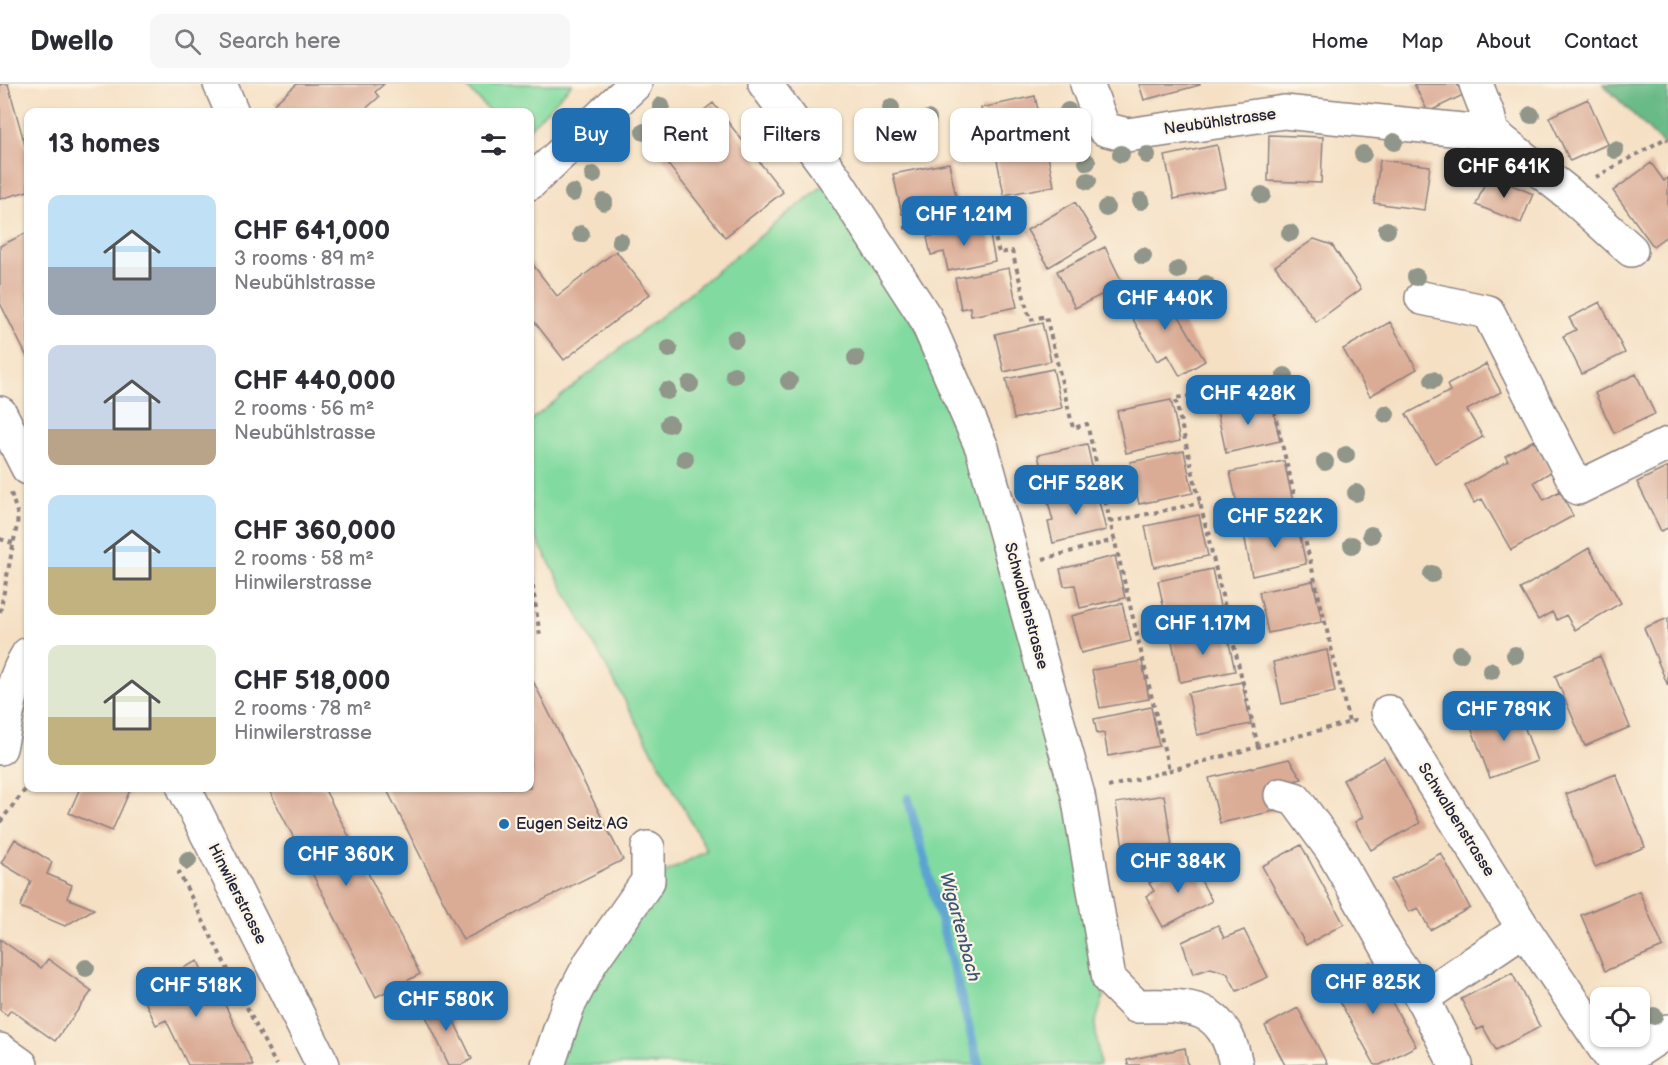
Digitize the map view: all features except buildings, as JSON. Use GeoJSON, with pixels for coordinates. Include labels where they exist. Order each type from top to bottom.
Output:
{"type":"FeatureCollection","features":[{"type":"Feature","properties":{"kind":"street"},"geometry":{"type":"LineString","coordinates":[[220,84],[230,108]]}},
{"type":"Feature","properties":{"kind":"street"},"geometry":{"type":"LineString","coordinates":[[534,179],[635,84]]}},
{"type":"Feature","properties":{"kind":"street","name":"Schwalbenstrasse"},"geometry":{"type":"LineString","coordinates":[[765,84],[834,177],[925,316],[982,448],[1078,795],[1109,979],[1136,1006],[1169,1005],[1203,1011],[1222,1026],[1232,1048],[1236,1065]]}},
{"type":"Feature","properties":{"kind":"street","name":"Neubühlstrasse"},"geometry":{"type":"LineString","coordinates":[[1087,84],[1104,129],[1127,135],[1284,112],[1492,132]]}},
{"type":"Feature","properties":{"kind":"street"},"geometry":{"type":"LineString","coordinates":[[1476,84],[1492,132],[1568,193],[1631,250]]}},
{"type":"Feature","properties":{"kind":"street"},"geometry":{"type":"LineString","coordinates":[[1422,298],[1488,312],[1578,488],[1668,444]]}},
{"type":"Feature","properties":{"kind":"street"},"geometry":{"type":"LineString","coordinates":[[0,413],[19,479]]}},
{"type":"Feature","properties":{"kind":"street"},"geometry":{"type":"LineString","coordinates":[[0,748],[11,691],[24,661]]}},
{"type":"Feature","properties":{"kind":"street","name":"Schwalbenstrasse"},"geometry":{"type":"LineString","coordinates":[[1388,712],[1524,929],[1616,1065]]}},
{"type":"Feature","properties":{"kind":"street","name":"Hinwilerstrasse"},"geometry":{"type":"LineString","coordinates":[[186,792],[323,1065]]}},
{"type":"Feature","properties":{"kind":"street"},"geometry":{"type":"LineString","coordinates":[[1281,795],[1295,799],[1332,850],[1390,952],[1422,998],[1456,1065]]}},
{"type":"Feature","properties":{"kind":"street"},"geometry":{"type":"LineString","coordinates":[[548,1065],[568,1006],[591,962],[648,881],[648,848]]}},
{"type":"Feature","properties":{"kind":"street"},"geometry":{"type":"LineString","coordinates":[[1422,998],[1524,929]]}},
{"type":"Feature","properties":{"kind":"street"},"geometry":{"type":"LineString","coordinates":[[1616,1065],[1668,1031]]}},
{"type":"Feature","properties":{"kind":"street"},"geometry":{"type":"LineString","coordinates":[[0,1050],[21,1065]]}},
{"type":"Feature","properties":{"kind":"path"},"geometry":{"type":"LineString","coordinates":[[1568,193],[1666,138],[1668,140]]}},
{"type":"Feature","properties":{"kind":"path"},"geometry":{"type":"LineString","coordinates":[[872,235],[988,209],[999,253],[1012,251],[1030,320],[1046,316],[1073,428],[1087,424],[1169,770]]}},
{"type":"Feature","properties":{"kind":"path"},"geometry":{"type":"LineString","coordinates":[[1258,746],[1175,398],[1268,386],[1349,722]]}},
{"type":"Feature","properties":{"kind":"path"},"geometry":{"type":"LineString","coordinates":[[0,612],[15,544],[19,479]]}},
{"type":"Feature","properties":{"kind":"path"},"geometry":{"type":"LineString","coordinates":[[1110,522],[1200,503]]}},
{"type":"Feature","properties":{"kind":"path"},"geometry":{"type":"LineString","coordinates":[[1207,533],[1299,514]]}},
{"type":"Feature","properties":{"kind":"path"},"geometry":{"type":"LineString","coordinates":[[0,538],[15,544]]}},
{"type":"Feature","properties":{"kind":"path"},"geometry":{"type":"LineString","coordinates":[[1015,566],[1114,540]]}},
{"type":"Feature","properties":{"kind":"path"},"geometry":{"type":"LineString","coordinates":[[534,595],[540,636]]}},
{"type":"Feature","properties":{"kind":"path"},"geometry":{"type":"LineString","coordinates":[[1078,795],[1388,712]]}},
{"type":"Feature","properties":{"kind":"path"},"geometry":{"type":"LineString","coordinates":[[0,822],[24,791]]}},
{"type":"Feature","properties":{"kind":"path"},"geometry":{"type":"LineString","coordinates":[[179,873],[276,1065]]}},
{"type":"Feature","properties":{"kind":"green space"},"geometry":{"type":"Polygon","coordinates":[[[464,84],[572,84],[534,124],[534,108],[486,108],[464,84]]]}},
{"type":"Feature","properties":{"kind":"green space"},"geometry":{"type":"Polygon","coordinates":[[[1603,84],[1668,84],[1668,149],[1603,84]]]}},
{"type":"Feature","properties":{"kind":"green space"},"geometry":{"type":"Polygon","coordinates":[[[834,177],[982,448],[1109,979],[1095,1024],[1100,1065],[548,1065],[648,881],[707,851],[534,534],[534,418],[834,177]]]}},
{"type":"Feature","properties":{"kind":"waterway","name":"Wigartenbach"},"geometry":{"type":"LineString","coordinates":[[908,798],[979,1065]]}},
{"type":"Feature","properties":{"kind":"place","name":"Eugen Seitz AG"},"geometry":{"type":"Point","coordinates":[504,824]}}]}
